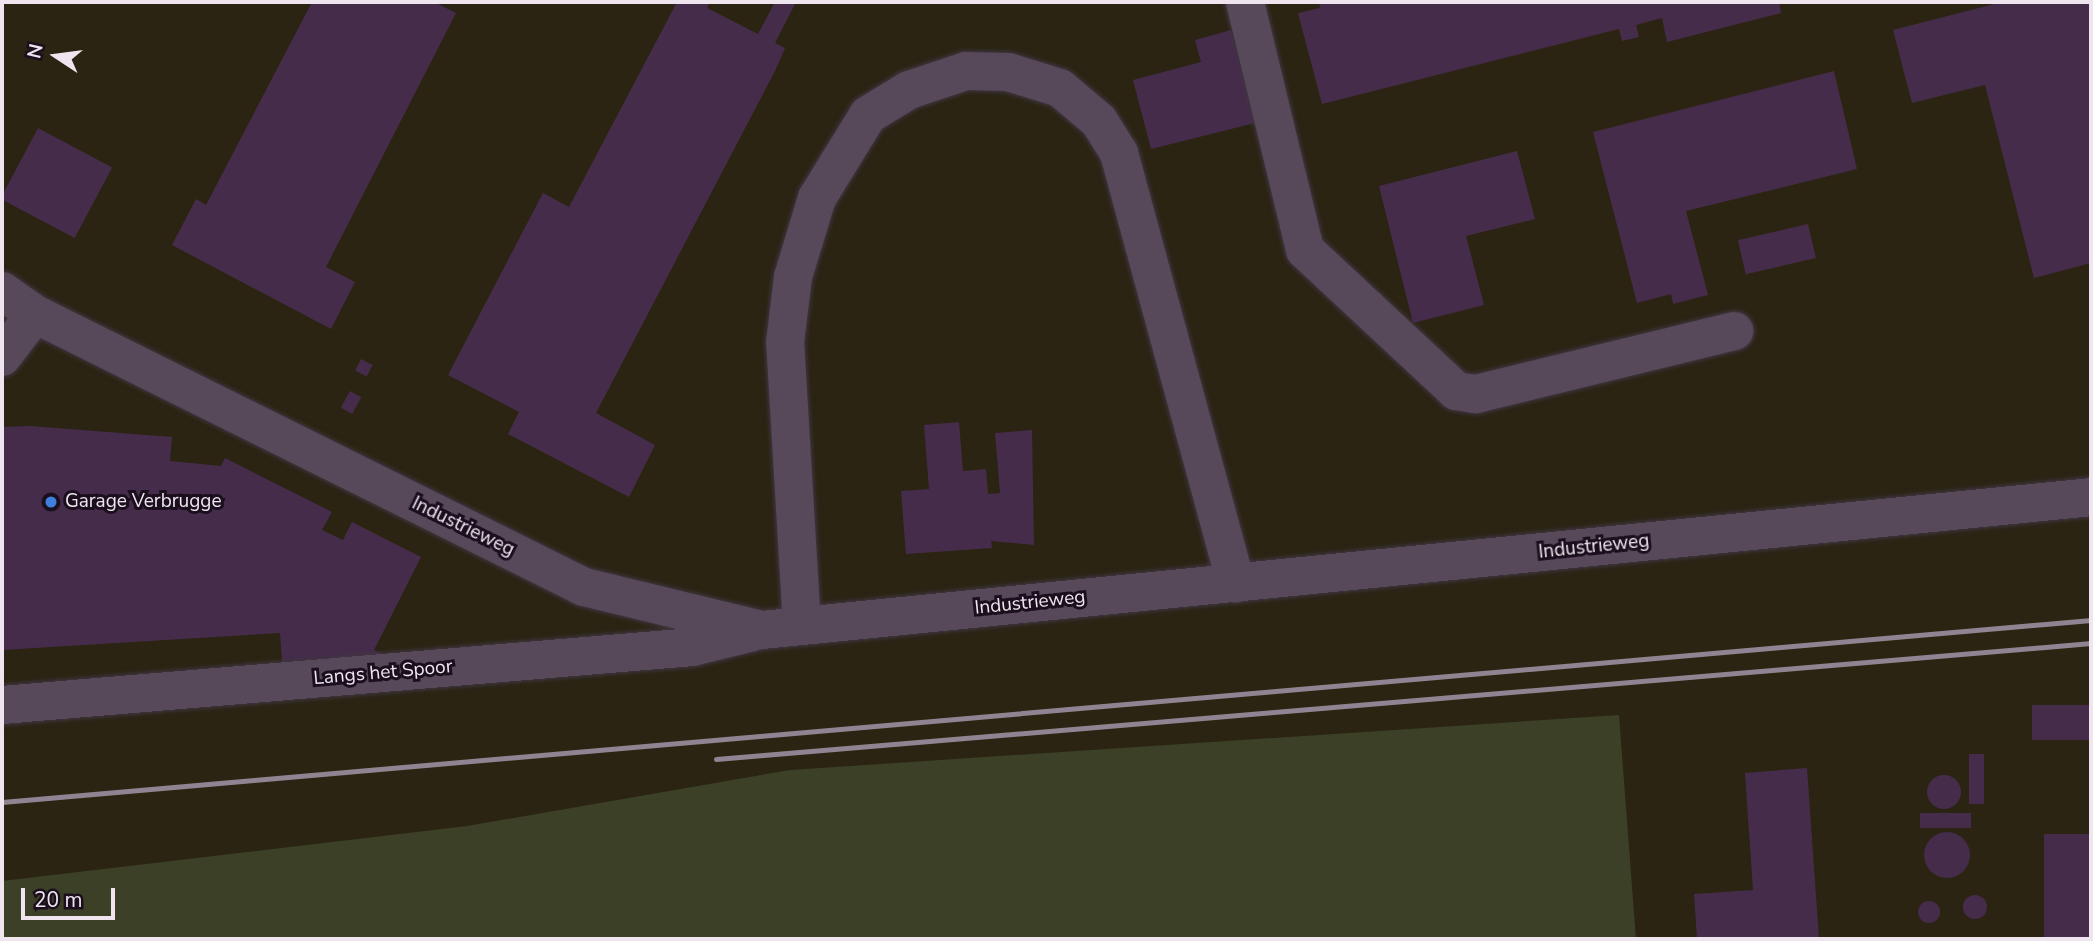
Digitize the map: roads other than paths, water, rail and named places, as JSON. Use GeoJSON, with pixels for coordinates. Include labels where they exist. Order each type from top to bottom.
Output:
{"type":"FeatureCollection","features":[{"type":"Feature","properties":{"kind":"street"},"geometry":{"type":"LineString","coordinates":[[1245,2],[1305,250],[1456,391],[1476,394],[1734,331]]}},
{"type":"Feature","properties":{"kind":"street"},"geometry":{"type":"LineString","coordinates":[[802,626],[786,367],[793,277],[817,198],[868,115],[909,90],[965,71],[1008,72],[1060,88],[1099,121],[1119,153],[1236,583]]}},
{"type":"Feature","properties":{"kind":"street","name":"Industrieweg"},"geometry":{"type":"LineString","coordinates":[[2,291],[35,314],[584,587],[762,630],[2091,497]]}},
{"type":"Feature","properties":{"kind":"street"},"geometry":{"type":"LineString","coordinates":[[2,358],[35,314]]}},
{"type":"Feature","properties":{"kind":"street","name":"Langs het Spoor"},"geometry":{"type":"LineString","coordinates":[[2,705],[692,646],[762,630]]}},
{"type":"Feature","properties":{"kind":"railway"},"geometry":{"type":"LineString","coordinates":[[2,802],[2091,620]]}},
{"type":"Feature","properties":{"kind":"railway"},"geometry":{"type":"LineString","coordinates":[[716,759],[2091,643]]}},
{"type":"Feature","properties":{"kind":"place","name":"Garage Verbrugge"},"geometry":{"type":"Point","coordinates":[51,502]}}]}
